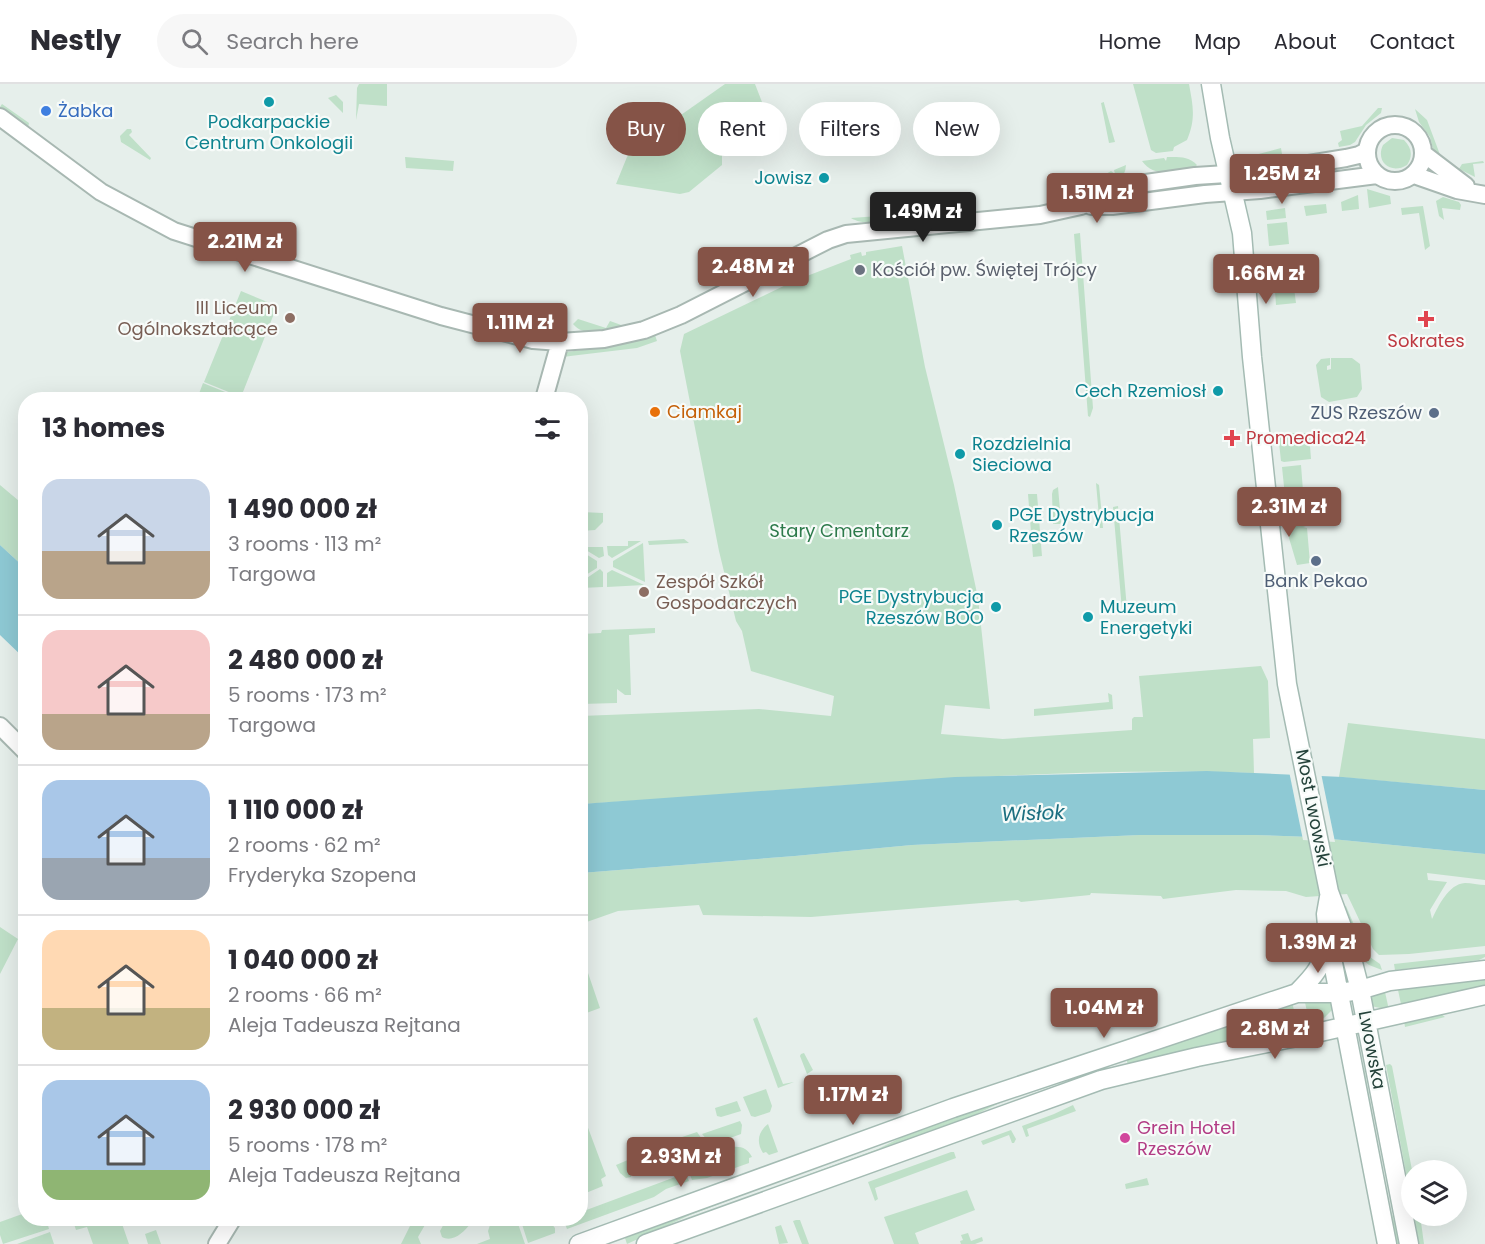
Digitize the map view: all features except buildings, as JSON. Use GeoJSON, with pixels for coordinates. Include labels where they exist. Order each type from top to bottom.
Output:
{"type":"FeatureCollection","features":[{"type":"Feature","properties":{"kind":"main road","name":"Most Lwowski"},"geometry":{"type":"LineString","coordinates":[[1210,84],[1242,233],[1250,335],[1287,684],[1329,892]]}},
{"type":"Feature","properties":{"kind":"main road","name":"Lwowska"},"geometry":{"type":"LineString","coordinates":[[1329,892],[1326,914],[1328,937],[1387,1244]]}},
{"type":"Feature","properties":{"kind":"main road","name":"Lwowska"},"geometry":{"type":"LineString","coordinates":[[1329,892],[1348,943],[1360,990],[1409,1244]]}},
{"type":"Feature","properties":{"kind":"main road"},"geometry":{"type":"LineString","coordinates":[[1297,993],[1316,974],[1321,965],[1328,937]]}},
{"type":"Feature","properties":{"kind":"main road"},"geometry":{"type":"LineString","coordinates":[[1348,943],[1357,959],[1368,970],[1390,981]]}},
{"type":"Feature","properties":{"kind":"main road"},"geometry":{"type":"LineString","coordinates":[[579,1244],[953,1108],[1297,993],[1339,993],[1360,990],[1390,981],[1485,970]]}},
{"type":"Feature","properties":{"kind":"main road"},"geometry":{"type":"LineString","coordinates":[[646,1244],[1084,1085],[1197,1057],[1485,995]]}},
{"type":"Feature","properties":{"kind":"street"},"geometry":{"type":"LineString","coordinates":[[0,117],[101,192],[174,231],[441,316],[533,340],[560,342],[604,339],[637,332],[663,323],[828,240],[846,234],[1040,215],[1081,206],[1139,184],[1258,172],[1335,160],[1367,151]]}},
{"type":"Feature","properties":{"kind":"street"},"geometry":{"type":"LineString","coordinates":[[1393,125],[1406,127],[1417,135],[1424,154],[1420,167],[1414,175],[1397,182],[1390,182],[1377,175],[1369,164],[1367,151],[1375,133],[1393,125]]}},
{"type":"Feature","properties":{"kind":"street"},"geometry":{"type":"LineString","coordinates":[[1424,154],[1451,177],[1481,195]]}},
{"type":"Feature","properties":{"kind":"street"},"geometry":{"type":"LineString","coordinates":[[1081,206],[1112,206],[1377,175]]}},
{"type":"Feature","properties":{"kind":"street"},"geometry":{"type":"LineString","coordinates":[[1414,175],[1457,190],[1481,195]]}},
{"type":"Feature","properties":{"kind":"street"},"geometry":{"type":"LineString","coordinates":[[546,392],[560,342]]}},
{"type":"Feature","properties":{"kind":"street"},"geometry":{"type":"LineString","coordinates":[[0,726],[18,744]]}},
{"type":"Feature","properties":{"kind":"street"},"geometry":{"type":"LineString","coordinates":[[217,1244],[228,1226]]}},
{"type":"Feature","properties":{"kind":"green space"},"geometry":{"type":"Polygon","coordinates":[[[359,84],[387,84],[387,106],[359,104],[356,120],[357,88],[359,84]]]}},
{"type":"Feature","properties":{"kind":"green space"},"geometry":{"type":"Polygon","coordinates":[[[725,84],[755,84],[762,102],[699,102],[725,84]]]}},
{"type":"Feature","properties":{"kind":"green space"},"geometry":{"type":"Polygon","coordinates":[[[1133,84],[1189,84],[1192,125],[1187,140],[1174,147],[1173,151],[1156,153],[1151,150],[1133,84]]]}},
{"type":"Feature","properties":{"kind":"green space"},"geometry":{"type":"Polygon","coordinates":[[[336,95],[343,102],[343,113],[328,98],[336,95]]]}},
{"type":"Feature","properties":{"kind":"green space"},"geometry":{"type":"Polygon","coordinates":[[[1104,102],[1115,142],[1109,143],[1101,103],[1104,102]]]}},
{"type":"Feature","properties":{"kind":"green space"},"geometry":{"type":"Polygon","coordinates":[[[698,103],[698,156],[722,156],[722,165],[689,192],[680,194],[616,184],[628,156],[686,156],[686,111],[698,103]]]}},
{"type":"Feature","properties":{"kind":"green space"},"geometry":{"type":"Polygon","coordinates":[[[2,104],[29,123],[28,128],[0,107],[2,104]]]}},
{"type":"Feature","properties":{"kind":"green space"},"geometry":{"type":"Polygon","coordinates":[[[1378,108],[1382,108],[1381,113],[1366,125],[1355,142],[1339,147],[1338,143],[1342,140],[1340,131],[1362,126],[1378,108]]]}},
{"type":"Feature","properties":{"kind":"green space"},"geometry":{"type":"Polygon","coordinates":[[[1415,109],[1427,120],[1442,160],[1434,152],[1430,137],[1419,122],[1415,109]]]}},
{"type":"Feature","properties":{"kind":"green space"},"geometry":{"type":"Polygon","coordinates":[[[127,129],[131,129],[132,132],[129,135],[151,158],[150,160],[121,142],[120,136],[127,129]]]}},
{"type":"Feature","properties":{"kind":"green space"},"geometry":{"type":"Polygon","coordinates":[[[1392,138],[1404,140],[1410,149],[1409,162],[1401,168],[1390,168],[1381,157],[1383,145],[1392,138]]]}},
{"type":"Feature","properties":{"kind":"green space"},"geometry":{"type":"Polygon","coordinates":[[[1281,148],[1282,154],[1247,157],[1281,148]]]}},
{"type":"Feature","properties":{"kind":"green space"},"geometry":{"type":"Polygon","coordinates":[[[405,157],[454,161],[453,171],[406,168],[405,157]]]}},
{"type":"Feature","properties":{"kind":"green space"},"geometry":{"type":"Polygon","coordinates":[[[1167,157],[1187,159],[1197,165],[1194,168],[1180,171],[1159,172],[1147,167],[1142,161],[1164,158],[1166,161],[1167,157]]]}},
{"type":"Feature","properties":{"kind":"green space"},"geometry":{"type":"Polygon","coordinates":[[[1483,161],[1484,163],[1473,164],[1475,177],[1459,169],[1462,164],[1483,161]]]}},
{"type":"Feature","properties":{"kind":"green space"},"geometry":{"type":"Polygon","coordinates":[[[1126,165],[1124,174],[1110,187],[1100,192],[1057,202],[1111,171],[1115,174],[1114,170],[1126,165]]]}},
{"type":"Feature","properties":{"kind":"green space"},"geometry":{"type":"Polygon","coordinates":[[[1367,189],[1390,196],[1391,204],[1369,208],[1367,189]]]}},
{"type":"Feature","properties":{"kind":"green space"},"geometry":{"type":"Polygon","coordinates":[[[1358,195],[1359,209],[1342,211],[1341,202],[1358,195]]]}},
{"type":"Feature","properties":{"kind":"green space"},"geometry":{"type":"Polygon","coordinates":[[[1443,197],[1459,202],[1461,205],[1460,210],[1442,208],[1444,220],[1439,216],[1436,201],[1443,197]]]}},
{"type":"Feature","properties":{"kind":"green space"},"geometry":{"type":"Polygon","coordinates":[[[1326,204],[1327,213],[1306,216],[1304,206],[1326,204]]]}},
{"type":"Feature","properties":{"kind":"green space"},"geometry":{"type":"Polygon","coordinates":[[[1423,206],[1430,246],[1425,250],[1419,213],[1402,215],[1401,208],[1423,206]]]}},
{"type":"Feature","properties":{"kind":"green space"},"geometry":{"type":"Polygon","coordinates":[[[1285,208],[1286,218],[1267,220],[1266,211],[1285,208]]]}},
{"type":"Feature","properties":{"kind":"green space"},"geometry":{"type":"Polygon","coordinates":[[[907,214],[906,218],[878,222],[863,222],[851,218],[907,214]]]}},
{"type":"Feature","properties":{"kind":"green space"},"geometry":{"type":"Polygon","coordinates":[[[1287,222],[1289,244],[1269,246],[1267,224],[1287,222]]]}},
{"type":"Feature","properties":{"kind":"green space"},"geometry":{"type":"Polygon","coordinates":[[[1080,233],[1093,408],[1090,417],[1088,416],[1074,234],[1080,233]]]}},
{"type":"Feature","properties":{"kind":"green space","name":"Stary Cmentarz"},"geometry":{"type":"Polygon","coordinates":[[[902,246],[925,367],[954,485],[978,598],[990,709],[945,705],[941,734],[1003,739],[1132,730],[1132,719],[1143,717],[1139,676],[1261,666],[1268,681],[1270,738],[1253,739],[1254,773],[1085,773],[1001,776],[588,804],[588,716],[759,709],[831,716],[834,696],[751,671],[719,551],[680,351],[684,334],[794,281],[851,259],[850,255],[861,252],[862,256],[866,255],[866,252],[902,246]]]}},
{"type":"Feature","properties":{"kind":"green space"},"geometry":{"type":"Polygon","coordinates":[[[1291,257],[1293,279],[1273,280],[1271,259],[1291,257]]]}},
{"type":"Feature","properties":{"kind":"green space"},"geometry":{"type":"Polygon","coordinates":[[[1294,288],[1296,303],[1276,305],[1275,291],[1294,288]]]}},
{"type":"Feature","properties":{"kind":"green space"},"geometry":{"type":"Polygon","coordinates":[[[241,291],[277,306],[243,392],[229,392],[204,382],[241,291]]]}},
{"type":"Feature","properties":{"kind":"green space"},"geometry":{"type":"Polygon","coordinates":[[[578,319],[606,328],[610,321],[624,326],[590,332],[578,329],[573,324],[578,319]]]}},
{"type":"Feature","properties":{"kind":"green space"},"geometry":{"type":"Polygon","coordinates":[[[655,335],[657,341],[637,348],[562,357],[567,352],[624,344],[655,335]]]}},
{"type":"Feature","properties":{"kind":"green space"},"geometry":{"type":"Polygon","coordinates":[[[1330,358],[1327,370],[1331,369],[1331,358],[1352,358],[1360,364],[1362,389],[1357,397],[1329,402],[1321,397],[1316,365],[1321,359],[1330,358]]]}},
{"type":"Feature","properties":{"kind":"green space"},"geometry":{"type":"Polygon","coordinates":[[[203,383],[225,392],[200,392],[203,383]]]}},
{"type":"Feature","properties":{"kind":"green space"},"geometry":{"type":"Polygon","coordinates":[[[1278,433],[1309,433],[1311,459],[1281,461],[1278,433]]]}},
{"type":"Feature","properties":{"kind":"green space"},"geometry":{"type":"Polygon","coordinates":[[[1301,465],[1304,504],[1286,506],[1282,467],[1301,465]]]}},
{"type":"Feature","properties":{"kind":"green space"},"geometry":{"type":"Polygon","coordinates":[[[1096,483],[1099,485],[1103,528],[1100,528],[1096,483]]]}},
{"type":"Feature","properties":{"kind":"green space"},"geometry":{"type":"Polygon","coordinates":[[[0,485],[18,500],[18,562],[0,545],[0,485]]]}},
{"type":"Feature","properties":{"kind":"green space"},"geometry":{"type":"Polygon","coordinates":[[[1058,487],[1061,522],[1053,524],[1052,494],[1053,490],[1058,487]]]}},
{"type":"Feature","properties":{"kind":"green space"},"geometry":{"type":"Polygon","coordinates":[[[1028,494],[1037,494],[1042,556],[1033,557],[1028,494]]]}},
{"type":"Feature","properties":{"kind":"green space"},"geometry":{"type":"Polygon","coordinates":[[[1118,506],[1127,609],[1122,610],[1113,507],[1118,506]]]}},
{"type":"Feature","properties":{"kind":"green space"},"geometry":{"type":"Polygon","coordinates":[[[1305,508],[1306,526],[1303,527],[1307,528],[1310,563],[1297,565],[1289,538],[1286,510],[1305,508]]]}},
{"type":"Feature","properties":{"kind":"green space"},"geometry":{"type":"Polygon","coordinates":[[[588,512],[603,513],[603,522],[595,530],[588,530],[588,512]]]}},
{"type":"Feature","properties":{"kind":"green space"},"geometry":{"type":"Polygon","coordinates":[[[684,539],[689,543],[649,545],[648,541],[684,539]]]}},
{"type":"Feature","properties":{"kind":"green space"},"geometry":{"type":"Polygon","coordinates":[[[628,541],[641,541],[612,558],[608,555],[607,546],[628,546],[628,541]]]}},
{"type":"Feature","properties":{"kind":"green space"},"geometry":{"type":"Polygon","coordinates":[[[643,543],[645,582],[613,567],[613,561],[643,543]]]}},
{"type":"Feature","properties":{"kind":"green space"},"geometry":{"type":"Polygon","coordinates":[[[588,547],[603,547],[604,556],[599,558],[588,551],[588,547]]]}},
{"type":"Feature","properties":{"kind":"green space"},"geometry":{"type":"Polygon","coordinates":[[[588,555],[597,561],[597,568],[588,574],[588,555]]]}},
{"type":"Feature","properties":{"kind":"green space"},"geometry":{"type":"Polygon","coordinates":[[[600,569],[603,572],[603,587],[588,588],[588,577],[600,569]]]}},
{"type":"Feature","properties":{"kind":"green space"},"geometry":{"type":"Polygon","coordinates":[[[612,570],[644,585],[607,587],[607,573],[612,570]]]}},
{"type":"Feature","properties":{"kind":"green space"},"geometry":{"type":"Polygon","coordinates":[[[655,628],[655,633],[629,635],[631,695],[625,695],[617,689],[617,703],[588,704],[588,634],[601,633],[602,630],[655,628]]]}},
{"type":"Feature","properties":{"kind":"green space"},"geometry":{"type":"Polygon","coordinates":[[[1108,693],[1112,695],[1113,709],[1034,716],[1034,709],[1109,702],[1108,693]]]}},
{"type":"Feature","properties":{"kind":"green space"},"geometry":{"type":"Polygon","coordinates":[[[1348,723],[1485,739],[1485,790],[1339,777],[1348,723]]]}},
{"type":"Feature","properties":{"kind":"green space"},"geometry":{"type":"Polygon","coordinates":[[[1140,835],[1255,835],[1311,837],[1485,854],[1485,880],[1427,873],[1428,880],[1447,882],[1430,910],[1432,919],[1444,897],[1454,887],[1465,883],[1485,885],[1485,946],[1379,955],[1373,949],[1347,894],[1306,897],[1286,891],[1236,890],[1163,899],[1161,896],[1091,893],[1090,895],[1021,902],[1018,900],[811,917],[703,915],[699,905],[618,911],[588,922],[588,872],[912,845],[1140,835]]]}},
{"type":"Feature","properties":{"kind":"green space"},"geometry":{"type":"Polygon","coordinates":[[[1346,906],[1367,955],[1380,964],[1382,970],[1369,965],[1362,959],[1344,907],[1346,906]]]}},
{"type":"Feature","properties":{"kind":"green space"},"geometry":{"type":"Polygon","coordinates":[[[0,927],[18,939],[0,974],[0,927]]]}},
{"type":"Feature","properties":{"kind":"green space"},"geometry":{"type":"Polygon","coordinates":[[[1485,954],[1485,957],[1479,960],[1395,970],[1394,964],[1485,954]]]}},
{"type":"Feature","properties":{"kind":"green space"},"geometry":{"type":"Polygon","coordinates":[[[588,973],[600,1008],[588,1012],[588,973]]]}},
{"type":"Feature","properties":{"kind":"green space"},"geometry":{"type":"Polygon","coordinates":[[[1485,979],[1485,988],[1402,1009],[1398,990],[1485,979]]]}},
{"type":"Feature","properties":{"kind":"green space"},"geometry":{"type":"Polygon","coordinates":[[[1385,992],[1389,1010],[1371,1006],[1371,997],[1385,992]]]}},
{"type":"Feature","properties":{"kind":"green space"},"geometry":{"type":"Polygon","coordinates":[[[1304,998],[1332,1000],[1334,1008],[1324,1018],[1310,1025],[1304,998]]]}},
{"type":"Feature","properties":{"kind":"green space"},"geometry":{"type":"Polygon","coordinates":[[[1292,1002],[1298,1027],[1128,1066],[1126,1057],[1292,1002]]]}},
{"type":"Feature","properties":{"kind":"green space"},"geometry":{"type":"Polygon","coordinates":[[[1441,1014],[1445,1017],[1405,1027],[1404,1021],[1441,1014]]]}},
{"type":"Feature","properties":{"kind":"green space"},"geometry":{"type":"Polygon","coordinates":[[[757,1017],[783,1084],[794,1082],[778,1088],[753,1019],[757,1017]]]}},
{"type":"Feature","properties":{"kind":"green space"},"geometry":{"type":"Polygon","coordinates":[[[804,1053],[813,1070],[807,1074],[800,1056],[804,1053]]]}},
{"type":"Feature","properties":{"kind":"green space"},"geometry":{"type":"Polygon","coordinates":[[[1386,1065],[1392,1066],[1410,1160],[1404,1160],[1386,1065]]]}},
{"type":"Feature","properties":{"kind":"green space"},"geometry":{"type":"Polygon","coordinates":[[[1364,1068],[1388,1201],[1401,1244],[1394,1244],[1361,1069],[1364,1068]]]}},
{"type":"Feature","properties":{"kind":"green space"},"geometry":{"type":"Polygon","coordinates":[[[766,1089],[772,1106],[770,1112],[755,1117],[751,1116],[743,1097],[766,1089]]]}},
{"type":"Feature","properties":{"kind":"green space"},"geometry":{"type":"Polygon","coordinates":[[[1010,1098],[954,1125],[808,1178],[807,1175],[878,1149],[916,1130],[1010,1098]]]}},
{"type":"Feature","properties":{"kind":"green space"},"geometry":{"type":"Polygon","coordinates":[[[737,1101],[741,1111],[717,1116],[715,1108],[737,1101]]]}},
{"type":"Feature","properties":{"kind":"green space"},"geometry":{"type":"Polygon","coordinates":[[[1073,1105],[1076,1111],[1027,1129],[1029,1136],[1026,1137],[1022,1126],[1073,1105]]]}},
{"type":"Feature","properties":{"kind":"green space"},"geometry":{"type":"Polygon","coordinates":[[[740,1121],[741,1134],[714,1144],[702,1134],[740,1121]]]}},
{"type":"Feature","properties":{"kind":"green space"},"geometry":{"type":"Polygon","coordinates":[[[768,1124],[778,1152],[769,1155],[766,1152],[763,1153],[759,1141],[762,1130],[768,1124]]]}},
{"type":"Feature","properties":{"kind":"green space"},"geometry":{"type":"Polygon","coordinates":[[[588,1128],[606,1176],[601,1179],[603,1186],[588,1192],[588,1128]]]}},
{"type":"Feature","properties":{"kind":"green space"},"geometry":{"type":"Polygon","coordinates":[[[1011,1130],[1016,1139],[1014,1143],[1009,1135],[983,1145],[981,1141],[1011,1130]]]}},
{"type":"Feature","properties":{"kind":"green space"},"geometry":{"type":"Polygon","coordinates":[[[697,1132],[702,1139],[685,1146],[682,1137],[697,1132]]]}},
{"type":"Feature","properties":{"kind":"green space"},"geometry":{"type":"Polygon","coordinates":[[[677,1139],[680,1148],[634,1164],[631,1177],[626,1178],[620,1173],[616,1165],[677,1139]]]}},
{"type":"Feature","properties":{"kind":"green space"},"geometry":{"type":"Polygon","coordinates":[[[732,1147],[742,1148],[749,1152],[752,1157],[749,1158],[749,1163],[707,1178],[692,1180],[689,1172],[735,1155],[732,1147]]]}},
{"type":"Feature","properties":{"kind":"green space"},"geometry":{"type":"Polygon","coordinates":[[[954,1152],[956,1158],[875,1188],[878,1199],[875,1201],[868,1182],[954,1152]]]}},
{"type":"Feature","properties":{"kind":"green space"},"geometry":{"type":"Polygon","coordinates":[[[686,1173],[689,1181],[666,1189],[654,1197],[588,1221],[588,1209],[686,1173]]]}},
{"type":"Feature","properties":{"kind":"green space"},"geometry":{"type":"Polygon","coordinates":[[[1147,1178],[1149,1185],[1126,1189],[1125,1184],[1147,1178]]]}},
{"type":"Feature","properties":{"kind":"green space"},"geometry":{"type":"Polygon","coordinates":[[[753,1189],[751,1192],[690,1215],[627,1244],[624,1235],[753,1189]]]}},
{"type":"Feature","properties":{"kind":"green space"},"geometry":{"type":"Polygon","coordinates":[[[967,1190],[975,1210],[915,1233],[919,1244],[894,1244],[884,1217],[967,1190]]]}},
{"type":"Feature","properties":{"kind":"green space"},"geometry":{"type":"Polygon","coordinates":[[[18,1216],[18,1226],[48,1226],[49,1229],[3,1244],[0,1222],[18,1216]]]}},
{"type":"Feature","properties":{"kind":"green space"},"geometry":{"type":"Polygon","coordinates":[[[800,1220],[809,1244],[802,1244],[793,1221],[800,1220]]]}},
{"type":"Feature","properties":{"kind":"green space"},"geometry":{"type":"Polygon","coordinates":[[[781,1225],[788,1243],[779,1244],[775,1227],[781,1225]]]}},
{"type":"Feature","properties":{"kind":"green space"},"geometry":{"type":"Polygon","coordinates":[[[75,1226],[123,1226],[129,1244],[93,1244],[87,1227],[76,1230],[75,1226]]]}},
{"type":"Feature","properties":{"kind":"green space"},"geometry":{"type":"Polygon","coordinates":[[[410,1226],[424,1226],[418,1237],[421,1244],[401,1244],[410,1226]]]}},
{"type":"Feature","properties":{"kind":"green space"},"geometry":{"type":"Polygon","coordinates":[[[443,1226],[468,1226],[458,1236],[450,1239],[442,1237],[440,1231],[443,1226]]]}},
{"type":"Feature","properties":{"kind":"green space"},"geometry":{"type":"Polygon","coordinates":[[[490,1226],[519,1226],[525,1244],[477,1244],[490,1239],[490,1226]]]}},
{"type":"Feature","properties":{"kind":"green space"},"geometry":{"type":"Polygon","coordinates":[[[523,1226],[553,1226],[555,1228],[555,1233],[528,1243],[523,1226]]]}},
{"type":"Feature","properties":{"kind":"green space"},"geometry":{"type":"Polygon","coordinates":[[[1416,1226],[1422,1226],[1424,1244],[1419,1244],[1416,1226]]]}},
{"type":"Feature","properties":{"kind":"green space"},"geometry":{"type":"Polygon","coordinates":[[[156,1230],[161,1244],[148,1244],[145,1234],[156,1230]]]}},
{"type":"Feature","properties":{"kind":"green space"},"geometry":{"type":"Polygon","coordinates":[[[50,1232],[54,1244],[17,1244],[50,1232]]]}},
{"type":"Feature","properties":{"kind":"green space"},"geometry":{"type":"Polygon","coordinates":[[[968,1233],[971,1241],[982,1237],[983,1241],[975,1244],[961,1244],[960,1241],[963,1240],[961,1235],[968,1233]]]}},
{"type":"Feature","properties":{"kind":"water"},"geometry":{"type":"Polygon","coordinates":[[[0,545],[18,562],[18,652],[0,635],[0,545]]]}},
{"type":"Feature","properties":{"kind":"water","name":"Wisłok"},"geometry":{"type":"Polygon","coordinates":[[[1207,771],[1343,777],[1485,790],[1485,854],[1311,837],[1140,835],[912,845],[588,872],[588,803],[955,777],[1207,771]]]}},
{"type":"Feature","properties":{"kind":"pier"},"geometry":{"type":"Polygon","coordinates":[[[1289,771],[1321,773],[1335,842],[1303,840],[1289,771]]]}},
{"type":"Feature","properties":{"kind":"place","name":"Podkarpackie Centrum Onkologii"},"geometry":{"type":"Point","coordinates":[269,102]}},
{"type":"Feature","properties":{"kind":"place","name":"Żabka"},"geometry":{"type":"Point","coordinates":[46,111]}},
{"type":"Feature","properties":{"kind":"place","name":"Jowisz"},"geometry":{"type":"Point","coordinates":[824,178]}},
{"type":"Feature","properties":{"kind":"place","name":"Kościół pw. Świętej Trójcy"},"geometry":{"type":"Point","coordinates":[860,270]}},
{"type":"Feature","properties":{"kind":"place","name":"III Liceum Ogólnokształcące"},"geometry":{"type":"Point","coordinates":[290,318]}},
{"type":"Feature","properties":{"kind":"place","name":"Sokrates"},"geometry":{"type":"Point","coordinates":[1426,319]}},
{"type":"Feature","properties":{"kind":"place","name":"Cech Rzemiosł"},"geometry":{"type":"Point","coordinates":[1218,391]}},
{"type":"Feature","properties":{"kind":"place","name":"Ciamkaj"},"geometry":{"type":"Point","coordinates":[655,412]}},
{"type":"Feature","properties":{"kind":"place","name":"ZUS Rzeszów"},"geometry":{"type":"Point","coordinates":[1434,413]}},
{"type":"Feature","properties":{"kind":"place","name":"Promedica24"},"geometry":{"type":"Point","coordinates":[1232,438]}},
{"type":"Feature","properties":{"kind":"place","name":"Rozdzielnia Sieciowa"},"geometry":{"type":"Point","coordinates":[960,454]}},
{"type":"Feature","properties":{"kind":"place","name":"PGE Dystrybucja Rzeszów"},"geometry":{"type":"Point","coordinates":[997,525]}},
{"type":"Feature","properties":{"kind":"place","name":"Bank Pekao"},"geometry":{"type":"Point","coordinates":[1316,561]}},
{"type":"Feature","properties":{"kind":"place","name":"Zespół Szkół Gospodarczych"},"geometry":{"type":"Point","coordinates":[644,592]}},
{"type":"Feature","properties":{"kind":"place","name":"PGE Dystrybucja Rzeszów BOO"},"geometry":{"type":"Point","coordinates":[996,607]}},
{"type":"Feature","properties":{"kind":"place","name":"Muzeum Energetyki"},"geometry":{"type":"Point","coordinates":[1088,617]}},
{"type":"Feature","properties":{"kind":"place","name":"Grein Hotel Rzeszów"},"geometry":{"type":"Point","coordinates":[1125,1138]}}]}
